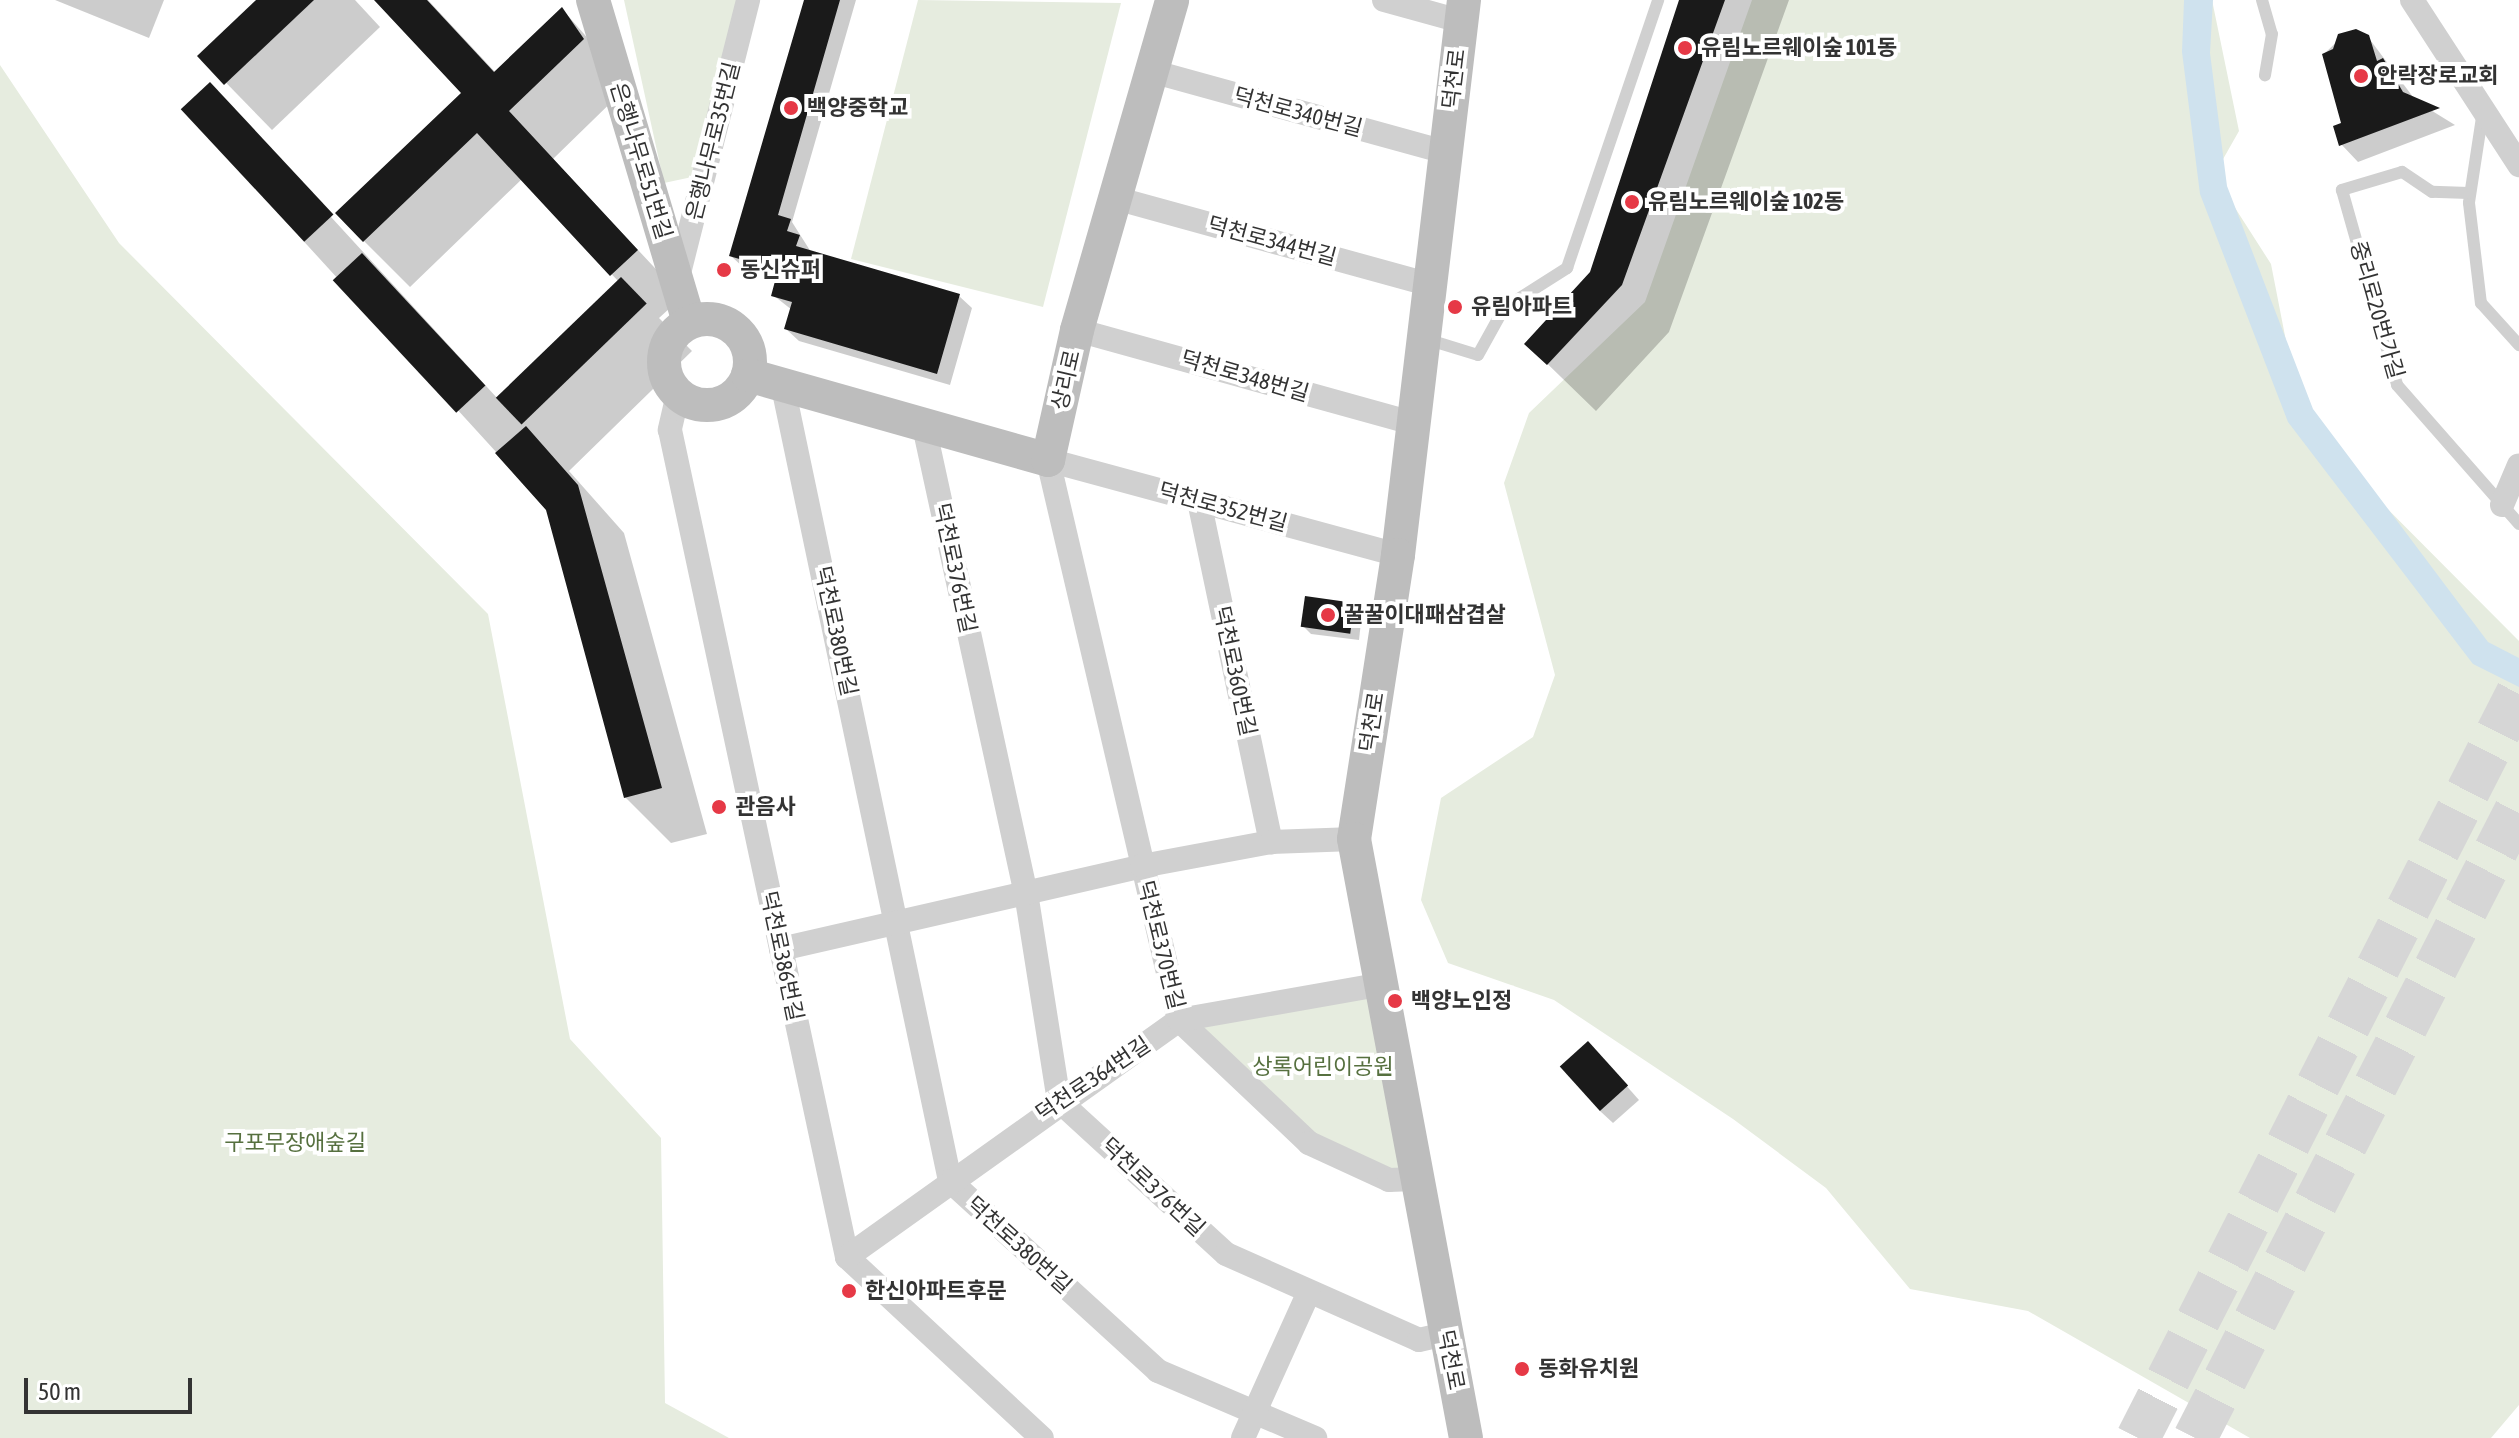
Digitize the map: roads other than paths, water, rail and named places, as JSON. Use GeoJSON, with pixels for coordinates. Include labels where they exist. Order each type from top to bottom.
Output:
{"type":"FeatureCollection","features":[{"type":"Feature","properties":{"kind":"main road","name":"은행나무로51번길"},"geometry":{"type":"LineString","coordinates":[[593,0],[689,322]]}},
{"type":"Feature","properties":{"kind":"main road","name":"상리로"},"geometry":{"type":"LineString","coordinates":[[1048,460],[1077,330],[1172,0]]}},
{"type":"Feature","properties":{"kind":"main road","name":"덕천로"},"geometry":{"type":"LineString","coordinates":[[1462,11],[1398,555],[1354,839],[1377,985],[1466,1438]]}},
{"type":"Feature","properties":{"kind":"main road"},"geometry":{"type":"LineString","coordinates":[[717,319],[740,334],[748,375],[718,403],[678,394],[664,355],[689,322],[717,319]]}},
{"type":"Feature","properties":{"kind":"main road"},"geometry":{"type":"LineString","coordinates":[[748,375],[925,431],[1048,460]]}},
{"type":"Feature","properties":{"kind":"street","name":"은행나무로35번길"},"geometry":{"type":"LineString","coordinates":[[677,282],[748,0]]}},
{"type":"Feature","properties":{"kind":"street"},"geometry":{"type":"LineString","coordinates":[[1384,0],[1462,11]]}},
{"type":"Feature","properties":{"kind":"street"},"geometry":{"type":"LineString","coordinates":[[2412,0],[2519,165]]}},
{"type":"Feature","properties":{"kind":"street","name":"덕천로340번길"},"geometry":{"type":"LineString","coordinates":[[1151,71],[1445,152]]}},
{"type":"Feature","properties":{"kind":"street","name":"덕천로344번길"},"geometry":{"type":"LineString","coordinates":[[1115,198],[1428,284]]}},
{"type":"Feature","properties":{"kind":"street","name":"덕천로348번길"},"geometry":{"type":"LineString","coordinates":[[1077,330],[1413,423]]}},
{"type":"Feature","properties":{"kind":"street","name":"덕천로380번길"},"geometry":{"type":"LineString","coordinates":[[783,387],[900,922],[950,1181],[1158,1371],[1315,1438]]}},
{"type":"Feature","properties":{"kind":"street","name":"덕천로386번길"},"geometry":{"type":"LineString","coordinates":[[678,394],[670,430],[847,1257]]}},
{"type":"Feature","properties":{"kind":"street","name":"덕천로376번길"},"geometry":{"type":"LineString","coordinates":[[925,431],[1026,893],[1059,1101],[1226,1254],[1419,1340],[1446,1334]]}},
{"type":"Feature","properties":{"kind":"street","name":"덕천로352번길"},"geometry":{"type":"LineString","coordinates":[[1048,460],[1398,555]]}},
{"type":"Feature","properties":{"kind":"street","name":"덕천로370번길"},"geometry":{"type":"LineString","coordinates":[[1048,460],[1179,1020],[1309,1143],[1389,1180],[1415,1179]]}},
{"type":"Feature","properties":{"kind":"street"},"geometry":{"type":"LineString","coordinates":[[2502,505],[2519,465]]}},
{"type":"Feature","properties":{"kind":"street","name":"덕천로360번길"},"geometry":{"type":"LineString","coordinates":[[1199,501],[1271,842]]}},
{"type":"Feature","properties":{"kind":"street"},"geometry":{"type":"LineString","coordinates":[[1142,866],[1271,842],[1354,839]]}},
{"type":"Feature","properties":{"kind":"street","name":"덕천로370번길"},"geometry":{"type":"LineString","coordinates":[[1026,893],[1142,866]]}},
{"type":"Feature","properties":{"kind":"street"},"geometry":{"type":"LineString","coordinates":[[781,949],[1026,893]]}},
{"type":"Feature","properties":{"kind":"street","name":"덕천로364번길"},"geometry":{"type":"LineString","coordinates":[[847,1257],[1059,1101],[1179,1020],[1377,985]]}},
{"type":"Feature","properties":{"kind":"street"},"geometry":{"type":"LineString","coordinates":[[847,1257],[1042,1438]]}},
{"type":"Feature","properties":{"kind":"street"},"geometry":{"type":"LineString","coordinates":[[1243,1438],[1309,1292]]}},
{"type":"Feature","properties":{"kind":"lane"},"geometry":{"type":"LineString","coordinates":[[1423,338],[1478,355],[1504,308],[1567,268],[1658,0]]}},
{"type":"Feature","properties":{"kind":"lane"},"geometry":{"type":"LineString","coordinates":[[2262,0],[2272,34],[2265,75]]}},
{"type":"Feature","properties":{"kind":"lane"},"geometry":{"type":"LineString","coordinates":[[2484,108],[2469,193],[2481,303],[2519,345]]}},
{"type":"Feature","properties":{"kind":"lane","name":"중리로20번가길"},"geometry":{"type":"LineString","coordinates":[[2469,193],[2432,192],[2402,172],[2342,190],[2397,385],[2519,524]]}},
{"type":"Feature","properties":{"kind":"water"},"geometry":{"type":"Polygon","coordinates":[[[2184,0],[2213,0],[2210,53],[2227,186],[2313,409],[2488,642],[2519,658],[2519,687],[2473,664],[2288,422],[2200,194],[2182,52],[2184,0]]]}},
{"type":"Feature","properties":{"kind":"tunnel"},"geometry":{"type":"LineString","coordinates":[[2138,1438],[2519,691]]}},
{"type":"Feature","properties":{"kind":"tunnel"},"geometry":{"type":"LineString","coordinates":[[2195,1438],[2519,805]]}},
{"type":"Feature","properties":{"kind":"place","name":"유림노르웨이숲 101동"},"geometry":{"type":"Point","coordinates":[1685,48]}},
{"type":"Feature","properties":{"kind":"place","name":"안락장로교회"},"geometry":{"type":"Point","coordinates":[2361,76]}},
{"type":"Feature","properties":{"kind":"place","name":"백양중학교"},"geometry":{"type":"Point","coordinates":[791,108]}},
{"type":"Feature","properties":{"kind":"place","name":"유림노르웨이숲 102동"},"geometry":{"type":"Point","coordinates":[1632,202]}},
{"type":"Feature","properties":{"kind":"place","name":"동신슈퍼"},"geometry":{"type":"Point","coordinates":[724,270]}},
{"type":"Feature","properties":{"kind":"place","name":"유림아파트"},"geometry":{"type":"Point","coordinates":[1455,307]}},
{"type":"Feature","properties":{"kind":"place","name":"꿀꿀이대패삼겹살"},"geometry":{"type":"Point","coordinates":[1328,615]}},
{"type":"Feature","properties":{"kind":"place","name":"관음사"},"geometry":{"type":"Point","coordinates":[719,807]}},
{"type":"Feature","properties":{"kind":"place","name":"백양노인정"},"geometry":{"type":"Point","coordinates":[1395,1001]}},
{"type":"Feature","properties":{"kind":"place","name":"한신아파트후문"},"geometry":{"type":"Point","coordinates":[849,1291]}},
{"type":"Feature","properties":{"kind":"place","name":"동화유치원"},"geometry":{"type":"Point","coordinates":[1522,1369]}},
{"type":"Feature","properties":{"kind":"park label","name":"상록어린이공원"},"geometry":{"type":"Point","coordinates":[1323,1067]}},
{"type":"Feature","properties":{"kind":"park label","name":"구포무장애숲길"},"geometry":{"type":"Point","coordinates":[295,1143]}}]}
